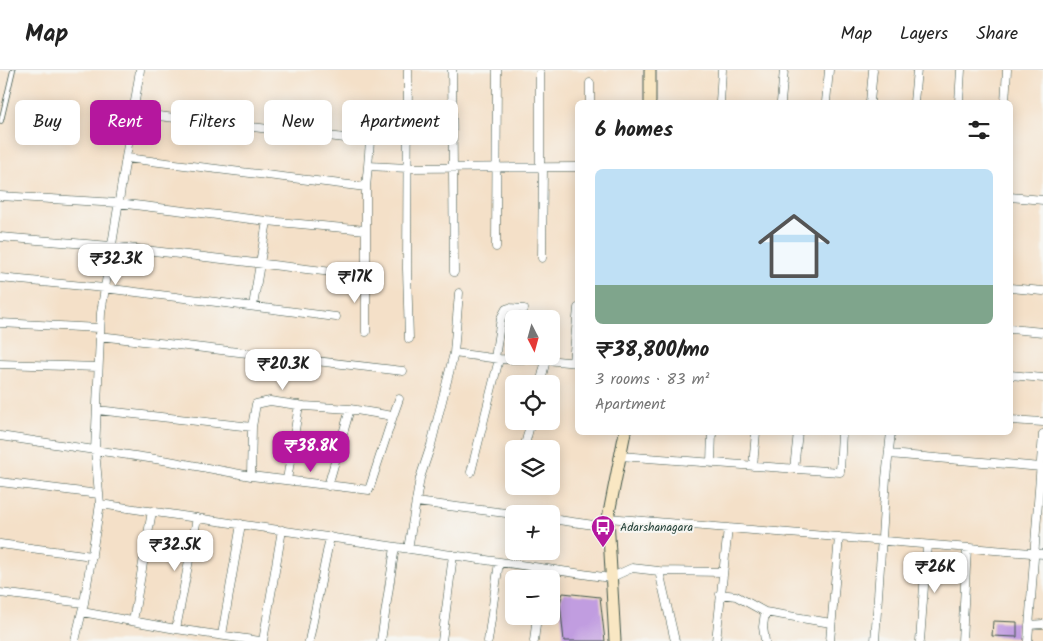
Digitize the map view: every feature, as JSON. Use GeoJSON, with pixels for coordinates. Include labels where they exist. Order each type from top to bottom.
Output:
{"type":"FeatureCollection","features":[{"type":"Feature","properties":{"kind":"street"},"geometry":{"type":"LineString","coordinates":[[135,100],[140,70]]}},
{"type":"Feature","properties":{"kind":"street"},"geometry":{"type":"LineString","coordinates":[[408,70],[407,269],[409,338]]}},
{"type":"Feature","properties":{"kind":"street"},"geometry":{"type":"LineString","coordinates":[[452,70],[454,272]]}},
{"type":"Feature","properties":{"kind":"street"},"geometry":{"type":"LineString","coordinates":[[496,247],[497,70]]}},
{"type":"Feature","properties":{"kind":"street"},"geometry":{"type":"LineString","coordinates":[[650,70],[650,100]]}},
{"type":"Feature","properties":{"kind":"street"},"geometry":{"type":"LineString","coordinates":[[720,100],[722,70]]}},
{"type":"Feature","properties":{"kind":"street"},"geometry":{"type":"LineString","coordinates":[[781,100],[784,70]]}},
{"type":"Feature","properties":{"kind":"street"},"geometry":{"type":"LineString","coordinates":[[826,100],[828,70]]}},
{"type":"Feature","properties":{"kind":"street"},"geometry":{"type":"LineString","coordinates":[[870,100],[873,70]]}},
{"type":"Feature","properties":{"kind":"street"},"geometry":{"type":"LineString","coordinates":[[914,100],[917,70]]}},
{"type":"Feature","properties":{"kind":"street"},"geometry":{"type":"LineString","coordinates":[[959,100],[961,70]]}},
{"type":"Feature","properties":{"kind":"street"},"geometry":{"type":"LineString","coordinates":[[1005,100],[1007,70]]}},
{"type":"Feature","properties":{"kind":"street"},"geometry":{"type":"LineString","coordinates":[[540,73],[542,258]]}},
{"type":"Feature","properties":{"kind":"street"},"geometry":{"type":"LineString","coordinates":[[590,83],[590,100]]}},
{"type":"Feature","properties":{"kind":"street"},"geometry":{"type":"LineString","coordinates":[[161,116],[370,141],[366,187],[366,332]]}},
{"type":"Feature","properties":{"kind":"street"},"geometry":{"type":"LineString","coordinates":[[75,641],[84,602],[100,504],[95,451],[99,332],[104,288],[128,145]]}},
{"type":"Feature","properties":{"kind":"street"},"geometry":{"type":"LineString","coordinates":[[126,158],[366,187]]}},
{"type":"Feature","properties":{"kind":"street"},"geometry":{"type":"LineString","coordinates":[[368,166],[408,168],[575,167]]}},
{"type":"Feature","properties":{"kind":"street"},"geometry":{"type":"LineString","coordinates":[[0,196],[118,203],[267,221],[366,230]]}},
{"type":"Feature","properties":{"kind":"street"},"geometry":{"type":"LineString","coordinates":[[1013,197],[1043,200]]}},
{"type":"Feature","properties":{"kind":"street"},"geometry":{"type":"LineString","coordinates":[[253,306],[267,221]]}},
{"type":"Feature","properties":{"kind":"street"},"geometry":{"type":"LineString","coordinates":[[0,237],[111,246],[366,276]]}},
{"type":"Feature","properties":{"kind":"street"},"geometry":{"type":"LineString","coordinates":[[0,278],[104,288],[336,317]]}},
{"type":"Feature","properties":{"kind":"street"},"geometry":{"type":"LineString","coordinates":[[1013,288],[1043,291]]}},
{"type":"Feature","properties":{"kind":"street"},"geometry":{"type":"LineString","coordinates":[[408,549],[420,478],[431,445],[454,353],[459,293]]}},
{"type":"Feature","properties":{"kind":"street"},"geometry":{"type":"LineString","coordinates":[[470,472],[497,358],[501,318],[503,312],[509,308],[524,309]]}},
{"type":"Feature","properties":{"kind":"street"},"geometry":{"type":"LineString","coordinates":[[0,323],[99,332],[403,371]]}},
{"type":"Feature","properties":{"kind":"street"},"geometry":{"type":"LineString","coordinates":[[1013,329],[1043,332]]}},
{"type":"Feature","properties":{"kind":"street"},"geometry":{"type":"LineString","coordinates":[[454,353],[505,358]]}},
{"type":"Feature","properties":{"kind":"street"},"geometry":{"type":"LineString","coordinates":[[560,361],[575,363]]}},
{"type":"Feature","properties":{"kind":"street"},"geometry":{"type":"LineString","coordinates":[[0,364],[98,367]]}},
{"type":"Feature","properties":{"kind":"street"},"geometry":{"type":"LineString","coordinates":[[1013,375],[1043,378]]}},
{"type":"Feature","properties":{"kind":"street"},"geometry":{"type":"LineString","coordinates":[[0,436],[169,461],[251,476],[369,490],[399,399]]}},
{"type":"Feature","properties":{"kind":"street"},"geometry":{"type":"LineString","coordinates":[[251,476],[252,427],[256,404],[270,401],[350,409],[393,416]]}},
{"type":"Feature","properties":{"kind":"street"},"geometry":{"type":"LineString","coordinates":[[287,480],[299,405]]}},
{"type":"Feature","properties":{"kind":"street"},"geometry":{"type":"LineString","coordinates":[[328,486],[350,409]]}},
{"type":"Feature","properties":{"kind":"street"},"geometry":{"type":"LineString","coordinates":[[97,410],[252,427]]}},
{"type":"Feature","properties":{"kind":"street"},"geometry":{"type":"LineString","coordinates":[[1013,420],[1043,422]]}},
{"type":"Feature","properties":{"kind":"street"},"geometry":{"type":"LineString","coordinates":[[1028,641],[1041,488],[1040,467],[1043,434]]}},
{"type":"Feature","properties":{"kind":"street"},"geometry":{"type":"LineString","coordinates":[[615,641],[608,523],[624,435]]}},
{"type":"Feature","properties":{"kind":"street"},"geometry":{"type":"LineString","coordinates":[[711,463],[712,435]]}},
{"type":"Feature","properties":{"kind":"street"},"geometry":{"type":"LineString","coordinates":[[753,466],[756,435]]}},
{"type":"Feature","properties":{"kind":"street"},"geometry":{"type":"LineString","coordinates":[[794,469],[798,435]]}},
{"type":"Feature","properties":{"kind":"street"},"geometry":{"type":"LineString","coordinates":[[620,456],[840,472],[842,435]]}},
{"type":"Feature","properties":{"kind":"street"},"geometry":{"type":"LineString","coordinates":[[875,641],[881,541],[891,435]]}},
{"type":"Feature","properties":{"kind":"street"},"geometry":{"type":"LineString","coordinates":[[889,454],[1040,467]]}},
{"type":"Feature","properties":{"kind":"street"},"geometry":{"type":"LineString","coordinates":[[0,482],[99,494]]}},
{"type":"Feature","properties":{"kind":"street"},"geometry":{"type":"LineString","coordinates":[[416,502],[505,513]]}},
{"type":"Feature","properties":{"kind":"street"},"geometry":{"type":"LineString","coordinates":[[100,504],[610,578],[632,568],[659,571],[723,572]]}},
{"type":"Feature","properties":{"kind":"street"},"geometry":{"type":"LineString","coordinates":[[133,621],[152,511]]}},
{"type":"Feature","properties":{"kind":"street"},"geometry":{"type":"LineString","coordinates":[[176,629],[197,518]]}},
{"type":"Feature","properties":{"kind":"street"},"geometry":{"type":"LineString","coordinates":[[560,520],[728,528],[1043,554]]}},
{"type":"Feature","properties":{"kind":"street"},"geometry":{"type":"LineString","coordinates":[[222,635],[241,524]]}},
{"type":"Feature","properties":{"kind":"street"},"geometry":{"type":"LineString","coordinates":[[716,641],[728,528]]}},
{"type":"Feature","properties":{"kind":"street"},"geometry":{"type":"LineString","coordinates":[[82,612],[176,629],[262,641],[282,530]]}},
{"type":"Feature","properties":{"kind":"street"},"geometry":{"type":"LineString","coordinates":[[309,641],[330,537]]}},
{"type":"Feature","properties":{"kind":"street"},"geometry":{"type":"LineString","coordinates":[[830,641],[838,537]]}},
{"type":"Feature","properties":{"kind":"street"},"geometry":{"type":"LineString","coordinates":[[0,544],[92,556]]}},
{"type":"Feature","properties":{"kind":"street"},"geometry":{"type":"LineString","coordinates":[[920,641],[927,545]]}},
{"type":"Feature","properties":{"kind":"street"},"geometry":{"type":"LineString","coordinates":[[381,641],[395,547]]}},
{"type":"Feature","properties":{"kind":"street"},"geometry":{"type":"LineString","coordinates":[[962,641],[967,548]]}},
{"type":"Feature","properties":{"kind":"street"},"geometry":{"type":"LineString","coordinates":[[442,641],[454,555]]}},
{"type":"Feature","properties":{"kind":"street"},"geometry":{"type":"LineString","coordinates":[[488,641],[499,562]]}},
{"type":"Feature","properties":{"kind":"street"},"geometry":{"type":"LineString","coordinates":[[659,571],[675,641]]}},
{"type":"Feature","properties":{"kind":"street"},"geometry":{"type":"LineString","coordinates":[[0,592],[84,602]]}},
{"type":"Feature","properties":{"kind":"street"},"geometry":{"type":"LineString","coordinates":[[720,594],[736,596],[766,612],[832,623]]}},
{"type":"Feature","properties":{"kind":"street"},"geometry":{"type":"LineString","coordinates":[[764,641],[763,628],[766,612]]}},
{"type":"Feature","properties":{"kind":"street"},"geometry":{"type":"LineString","coordinates":[[1029,625],[1043,624]]}},
{"type":"Feature","properties":{"kind":"street"},"geometry":{"type":"LineString","coordinates":[[534,641],[536,625]]}},
{"type":"Feature","properties":{"kind":"lane"},"geometry":{"type":"LineString","coordinates":[[1,121],[13,70]]}},
{"type":"Feature","properties":{"kind":"building"},"geometry":{"type":"Polygon","coordinates":[[[563,593],[600,597],[605,641],[564,641],[560,603],[563,593]]]}},
{"type":"Feature","properties":{"kind":"building"},"geometry":{"type":"Polygon","coordinates":[[[993,621],[1017,622],[1017,637],[992,636],[993,621]]]}},
{"type":"Feature","properties":{"kind":"place","name":"Adarshanagara"},"geometry":{"type":"Point","coordinates":[603,548]}}]}
